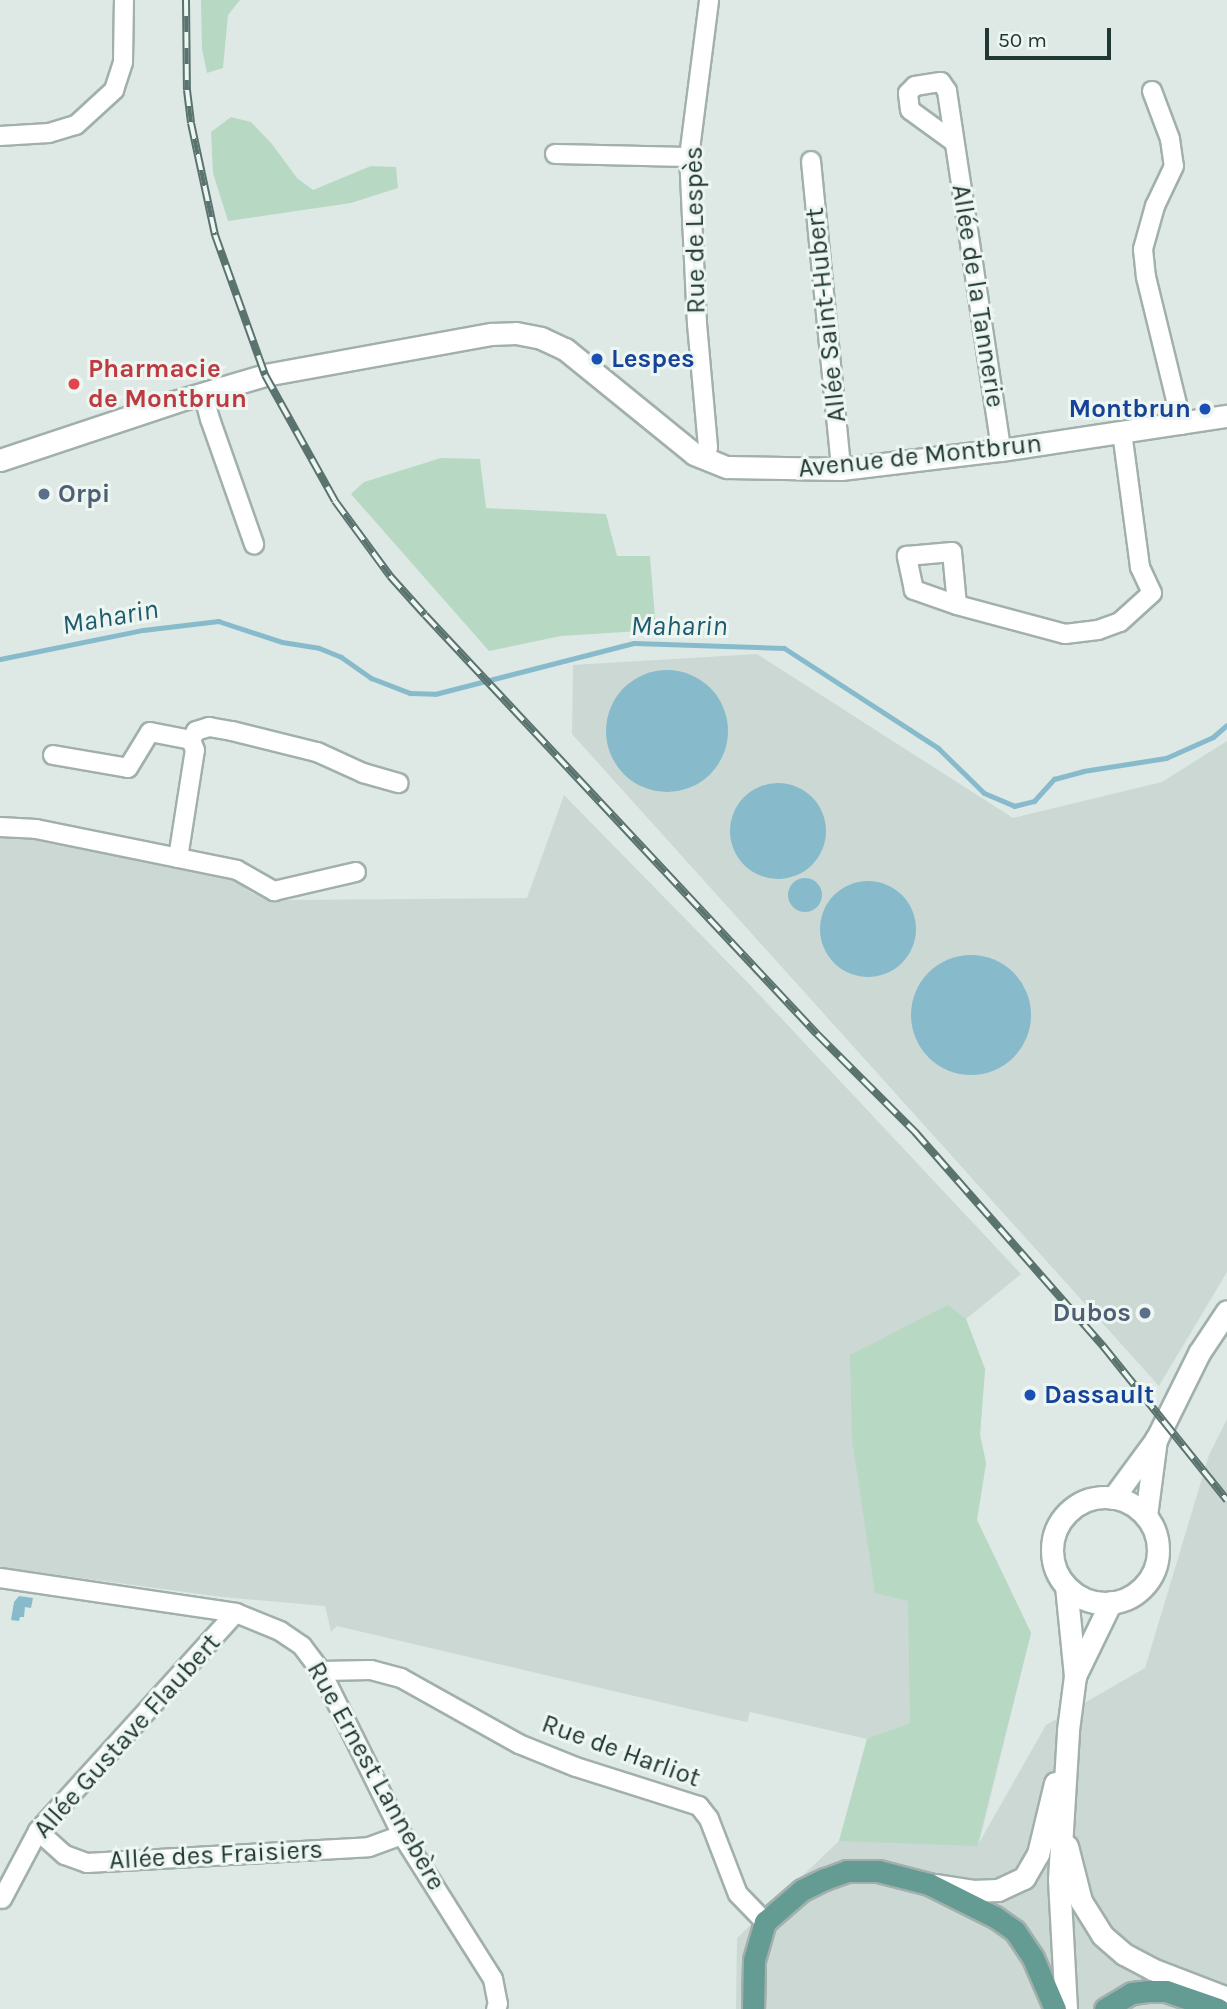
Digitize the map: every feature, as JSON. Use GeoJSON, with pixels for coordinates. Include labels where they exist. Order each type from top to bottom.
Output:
{"type":"FeatureCollection","features":[{"type":"Feature","properties":{"kind":"main road","name":"Avenue de Montbrun"},"geometry":{"type":"LineString","coordinates":[[0,460],[204,393],[282,372],[491,334],[516,333],[541,338],[565,349],[705,460],[742,469],[841,469],[1001,450],[1182,425],[1227,416]]}},
{"type":"Feature","properties":{"kind":"main road"},"geometry":{"type":"LineString","coordinates":[[1113,1498],[1160,1429],[1199,1353],[1227,1311]]}},
{"type":"Feature","properties":{"kind":"main road"},"geometry":{"type":"LineString","coordinates":[[1146,1517],[1160,1429]]}},
{"type":"Feature","properties":{"kind":"main road"},"geometry":{"type":"LineString","coordinates":[[1100,1497],[1113,1498],[1125,1501],[1146,1517],[1156,1536],[1155,1568],[1136,1593],[1111,1602],[1095,1602],[1079,1596],[1066,1586],[1057,1572],[1052,1556],[1057,1527],[1074,1507],[1100,1497]]}},
{"type":"Feature","properties":{"kind":"main road"},"geometry":{"type":"LineString","coordinates":[[1066,1586],[1075,1676],[1068,1730],[1059,1879],[1066,2009]]}},
{"type":"Feature","properties":{"kind":"main road"},"geometry":{"type":"LineString","coordinates":[[1075,1676],[1111,1602]]}},
{"type":"Feature","properties":{"kind":"main road"},"geometry":{"type":"LineString","coordinates":[[752,2009],[754,1960],[765,1922],[802,1890],[847,1871],[877,1871],[972,1891],[998,1890],[1024,1878],[1038,1854],[1068,1730]]}},
{"type":"Feature","properties":{"kind":"main road"},"geometry":{"type":"LineString","coordinates":[[1062,1828],[1081,1901],[1102,1935],[1124,1954],[1152,1969],[1227,1998]]}},
{"type":"Feature","properties":{"kind":"main road"},"geometry":{"type":"LineString","coordinates":[[929,1884],[995,1917],[1015,1931],[1033,1958],[1055,2009]]}},
{"type":"Feature","properties":{"kind":"main road"},"geometry":{"type":"LineString","coordinates":[[1105,2009],[1132,1993],[1149,1991],[1166,1991],[1218,2009]]}},
{"type":"Feature","properties":{"kind":"street"},"geometry":{"type":"LineString","coordinates":[[0,136],[49,133],[76,125],[114,90],[123,62],[124,0]]}},
{"type":"Feature","properties":{"kind":"street","name":"Rue de Lespès"},"geometry":{"type":"LineString","coordinates":[[705,460],[708,447],[697,324],[689,157],[709,0]]}},
{"type":"Feature","properties":{"kind":"street"},"geometry":{"type":"LineString","coordinates":[[1152,91],[1170,139],[1174,166],[1155,206],[1143,249],[1145,268],[1182,425]]}},
{"type":"Feature","properties":{"kind":"street","name":"Allée de la Tannerie"},"geometry":{"type":"LineString","coordinates":[[954,142],[1001,450]]}},
{"type":"Feature","properties":{"kind":"street"},"geometry":{"type":"LineString","coordinates":[[555,154],[689,157]]}},
{"type":"Feature","properties":{"kind":"street","name":"Allée Saint-Hubert"},"geometry":{"type":"LineString","coordinates":[[811,161],[841,469]]}},
{"type":"Feature","properties":{"kind":"street"},"geometry":{"type":"LineString","coordinates":[[204,393],[210,419],[254,544]]}},
{"type":"Feature","properties":{"kind":"street"},"geometry":{"type":"LineString","coordinates":[[957,605],[1065,634],[1098,630],[1120,622],[1152,593],[1140,566],[1122,432]]}},
{"type":"Feature","properties":{"kind":"street"},"geometry":{"type":"LineString","coordinates":[[178,858],[195,751],[191,740],[196,731],[209,727],[317,752],[363,774],[399,783]]}},
{"type":"Feature","properties":{"kind":"street"},"geometry":{"type":"LineString","coordinates":[[53,755],[128,768],[150,732],[191,740]]}},
{"type":"Feature","properties":{"kind":"street"},"geometry":{"type":"LineString","coordinates":[[0,827],[36,828],[237,870],[274,891],[356,872]]}},
{"type":"Feature","properties":{"kind":"street","name":"Rue Ernest Lannebère"},"geometry":{"type":"LineString","coordinates":[[0,1578],[236,1613],[280,1631],[309,1653],[321,1671],[402,1835],[493,1979],[498,2004],[496,2009]]}},
{"type":"Feature","properties":{"kind":"street","name":"Allée Gustave Flaubert"},"geometry":{"type":"LineString","coordinates":[[2,1899],[37,1831],[236,1613]]}},
{"type":"Feature","properties":{"kind":"street","name":"Rue de Harliot"},"geometry":{"type":"LineString","coordinates":[[321,1671],[371,1670],[401,1678],[519,1744],[576,1767],[699,1806],[709,1819],[738,1894],[765,1922]]}},
{"type":"Feature","properties":{"kind":"street","name":"Allée des Fraisiers"},"geometry":{"type":"LineString","coordinates":[[37,1831],[65,1855],[87,1863],[369,1847],[402,1835]]}},
{"type":"Feature","properties":{"kind":"shaded area"},"geometry":{"type":"Polygon","coordinates":[[[757,654],[1013,818],[1162,782],[1227,741],[1227,1272],[1159,1386],[572,734],[573,665],[757,654]]]}},
{"type":"Feature","properties":{"kind":"shaded area"},"geometry":{"type":"Polygon","coordinates":[[[564,795],[752,987],[1021,1274],[966,1319],[985,1369],[980,1435],[986,1463],[977,1520],[1031,1633],[979,1843],[1046,1725],[1145,1668],[1209,1455],[1227,1419],[1227,2009],[736,2009],[737,1938],[839,1841],[867,1739],[750,1712],[747,1722],[728,1718],[337,1626],[331,1632],[325,1606],[222,1597],[0,1567],[0,830],[39,833],[232,879],[254,894],[288,900],[527,898],[564,795]]]}},
{"type":"Feature","properties":{"kind":"green space"},"geometry":{"type":"Polygon","coordinates":[[[201,0],[240,0],[228,15],[223,68],[207,73],[202,49],[201,0]]]}},
{"type":"Feature","properties":{"kind":"green space"},"geometry":{"type":"Polygon","coordinates":[[[231,117],[251,122],[272,144],[297,178],[313,190],[371,166],[396,167],[398,188],[351,203],[228,221],[213,173],[211,132],[231,117]]]}},
{"type":"Feature","properties":{"kind":"green space"},"geometry":{"type":"Polygon","coordinates":[[[441,458],[480,459],[486,508],[606,514],[617,556],[650,556],[656,630],[561,636],[489,651],[351,494],[364,482],[441,458]]]}},
{"type":"Feature","properties":{"kind":"green space"},"geometry":{"type":"Polygon","coordinates":[[[948,1305],[966,1319],[985,1369],[980,1435],[986,1463],[977,1520],[1031,1633],[977,1846],[839,1841],[867,1739],[910,1723],[908,1601],[875,1593],[852,1439],[850,1355],[948,1305]]]}},
{"type":"Feature","properties":{"kind":"water"},"geometry":{"type":"Polygon","coordinates":[[[667,670],[690,674],[710,688],[724,708],[728,731],[724,754],[710,774],[690,788],[667,792],[644,788],[624,774],[610,754],[606,731],[610,708],[624,688],[644,674],[667,670]]]}},
{"type":"Feature","properties":{"kind":"water"},"geometry":{"type":"Polygon","coordinates":[[[778,783],[796,787],[812,797],[822,813],[826,831],[822,849],[812,865],[796,875],[778,879],[760,875],[744,865],[734,849],[730,831],[734,813],[744,797],[760,787],[778,783]]]}},
{"type":"Feature","properties":{"kind":"water"},"geometry":{"type":"Polygon","coordinates":[[[805,878],[817,883],[822,895],[817,907],[805,912],[793,907],[788,895],[793,883],[805,878]]]}},
{"type":"Feature","properties":{"kind":"water"},"geometry":{"type":"Polygon","coordinates":[[[868,881],[886,885],[902,895],[912,911],[916,929],[912,947],[902,963],[886,973],[868,977],[850,973],[834,963],[824,947],[820,929],[824,911],[834,895],[850,885],[868,881]]]}},
{"type":"Feature","properties":{"kind":"water"},"geometry":{"type":"Polygon","coordinates":[[[971,955],[994,959],[1014,972],[1027,992],[1031,1015],[1027,1038],[1014,1058],[994,1071],[971,1075],[948,1071],[928,1058],[915,1038],[911,1015],[915,992],[928,972],[948,959],[971,955]]]}},
{"type":"Feature","properties":{"kind":"water"},"geometry":{"type":"Polygon","coordinates":[[[19,1596],[33,1598],[31,1608],[25,1607],[24,1617],[20,1617],[19,1621],[11,1620],[14,1602],[19,1596]]]}},
{"type":"Feature","properties":{"kind":"waterway","name":"Maharin"},"geometry":{"type":"LineString","coordinates":[[0,659],[143,630],[218,621],[282,642],[319,648],[341,657],[371,678],[410,693],[435,694],[634,643],[784,648],[938,748],[984,793],[1014,806],[1034,801],[1054,779],[1083,771],[1166,758],[1213,737],[1227,725]]}},
{"type":"Feature","properties":{"kind":"railway"},"geometry":{"type":"LineString","coordinates":[[186,0],[187,90],[191,123],[215,235],[265,375],[335,501],[390,576],[425,615],[817,1034],[915,1132],[1103,1346],[1227,1500]]}},
{"type":"Feature","properties":{"kind":"place","name":"Lespes"},"geometry":{"type":"Point","coordinates":[597,359]}},
{"type":"Feature","properties":{"kind":"place","name":"Pharmacie de Montbrun"},"geometry":{"type":"Point","coordinates":[74,384]}},
{"type":"Feature","properties":{"kind":"place","name":"Montbrun"},"geometry":{"type":"Point","coordinates":[1205,409]}},
{"type":"Feature","properties":{"kind":"place","name":"Orpi"},"geometry":{"type":"Point","coordinates":[44,494]}},
{"type":"Feature","properties":{"kind":"place","name":"Dubos"},"geometry":{"type":"Point","coordinates":[1145,1313]}},
{"type":"Feature","properties":{"kind":"place","name":"Dassault"},"geometry":{"type":"Point","coordinates":[1030,1395]}}]}
